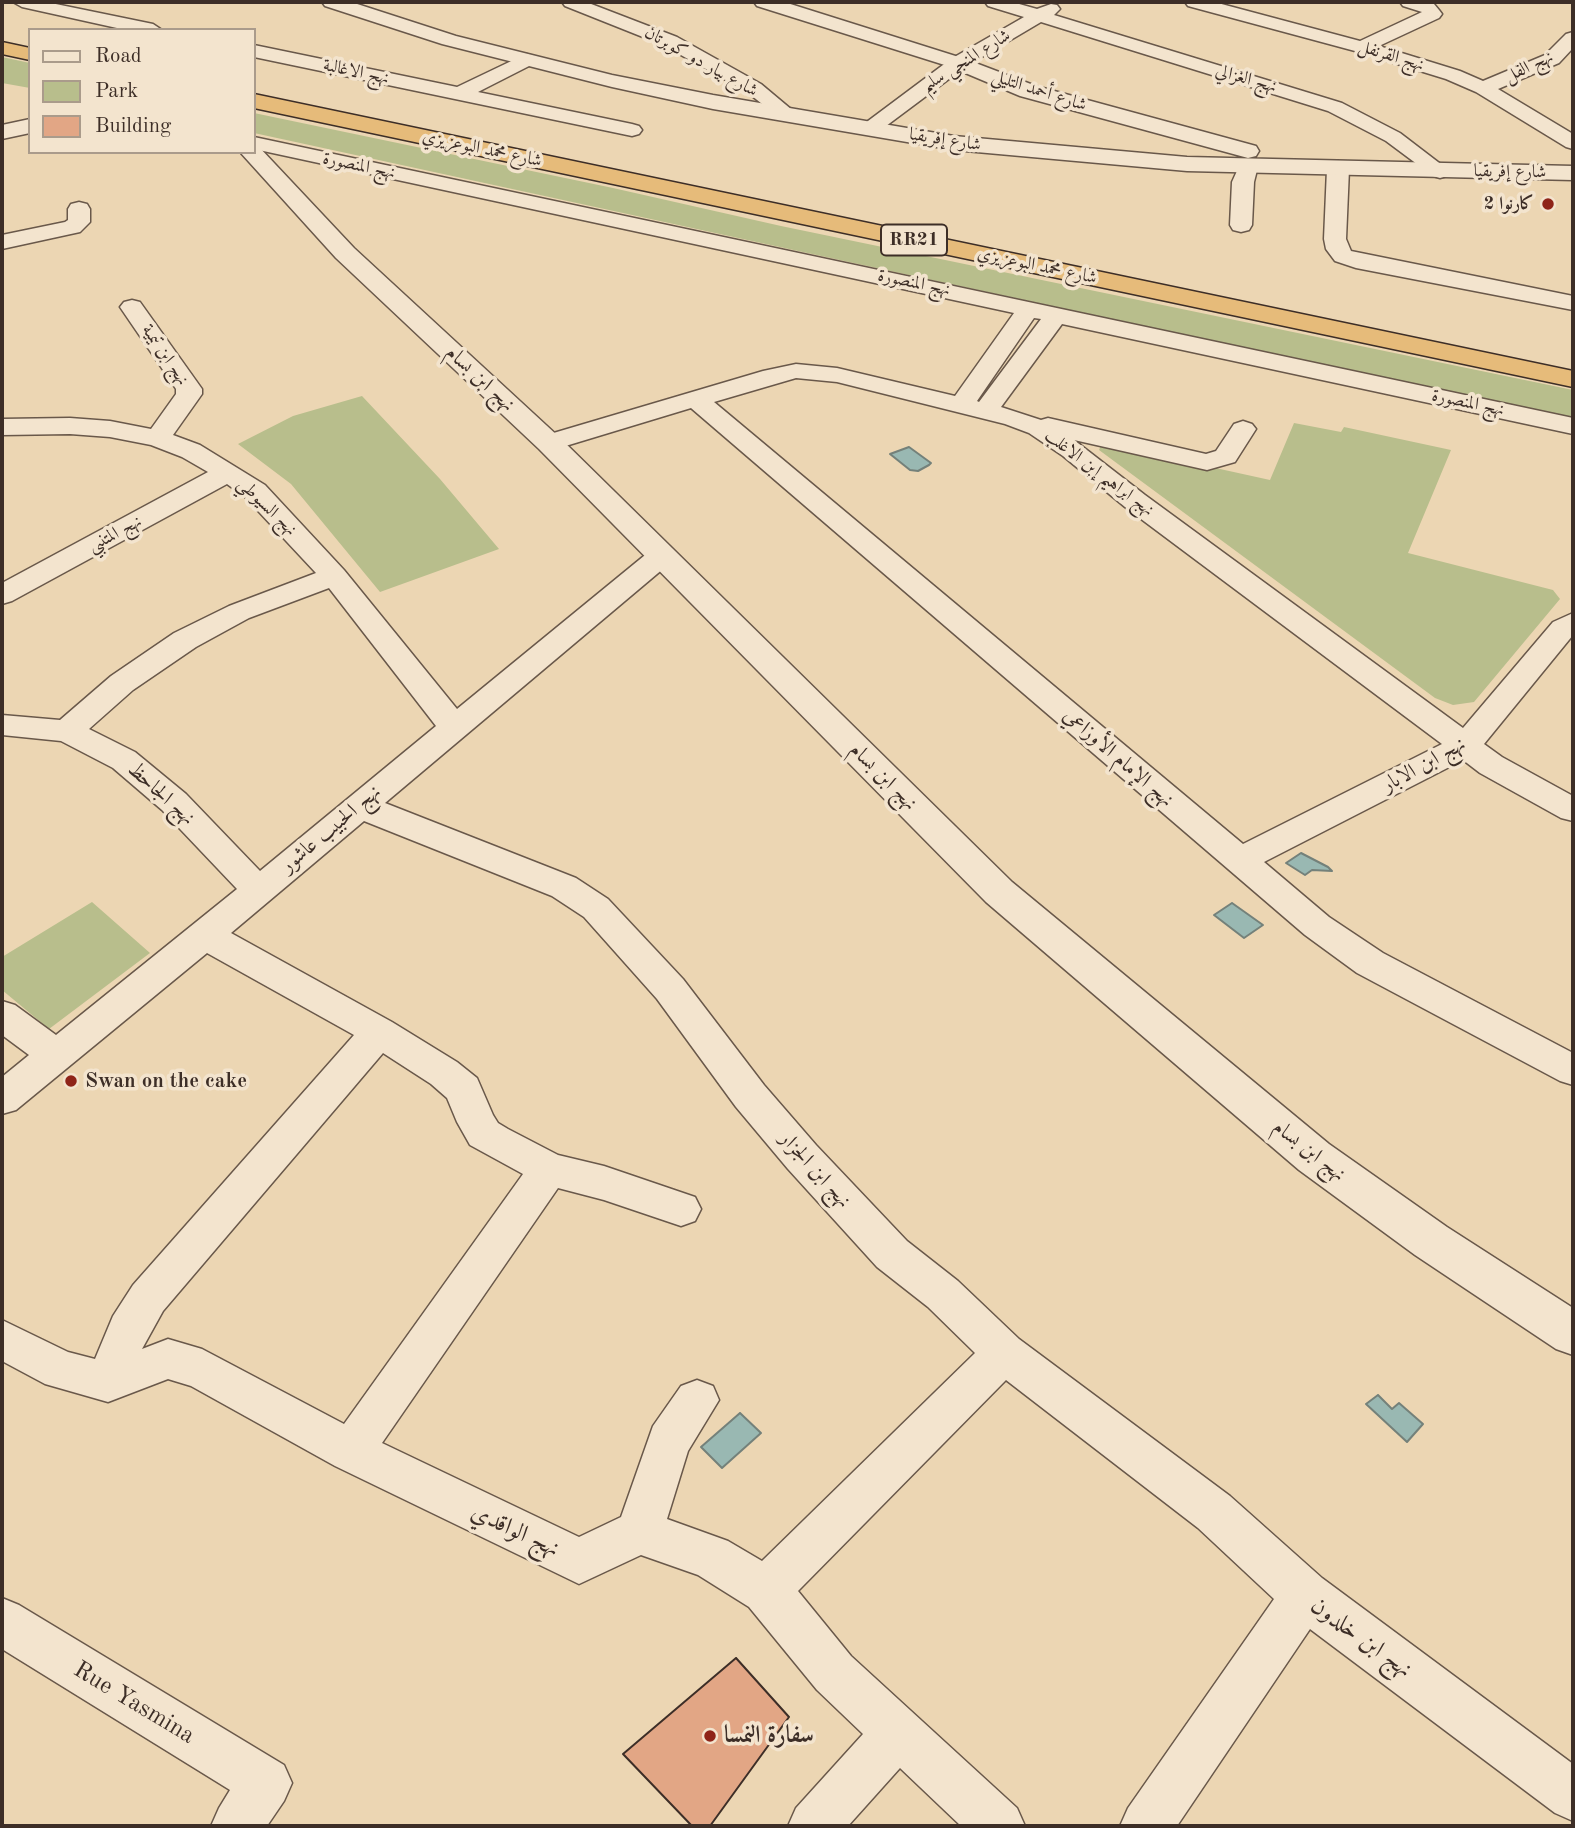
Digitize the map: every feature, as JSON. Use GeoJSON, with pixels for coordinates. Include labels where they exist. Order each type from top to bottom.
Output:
{"type":"FeatureCollection","features":[{"type":"Feature","properties":{"kind":"highway"},"geometry":{"type":"LineString","coordinates":[[2,32],[28,38]]}},
{"type":"Feature","properties":{"kind":"highway"},"geometry":{"type":"LineString","coordinates":[[2,48],[28,54]]}},
{"type":"Feature","properties":{"kind":"highway","name":"شارع محمد البوعزيزي"},"geometry":{"type":"LineString","coordinates":[[256,84],[1573,357]]}},
{"type":"Feature","properties":{"kind":"highway","name":"شارع محمد البوعزيزي"},"geometry":{"type":"LineString","coordinates":[[256,101],[1573,379]]}},
{"type":"Feature","properties":{"kind":"street"},"geometry":{"type":"LineString","coordinates":[[22,2],[144,28]]}},
{"type":"Feature","properties":{"kind":"street","name":"شارع إفريقيا"},"geometry":{"type":"LineString","coordinates":[[332,2],[449,40],[612,81],[954,143],[1187,164],[1440,172],[1573,173]]}},
{"type":"Feature","properties":{"kind":"street","name":"شارع بيار دو كوبرتان"},"geometry":{"type":"LineString","coordinates":[[571,2],[670,41],[754,88],[788,115]]}},
{"type":"Feature","properties":{"kind":"street","name":"شارع أحمد التليلي"},"geometry":{"type":"LineString","coordinates":[[764,2],[958,63],[1028,91],[1206,140],[1328,168]]}},
{"type":"Feature","properties":{"kind":"street","name":"نهج الغزالي"},"geometry":{"type":"LineString","coordinates":[[994,2],[1335,107],[1393,137],[1440,172]]}},
{"type":"Feature","properties":{"kind":"street","name":"شارع المنجي سليم"},"geometry":{"type":"LineString","coordinates":[[871,128],[958,63],[1066,2]]}},
{"type":"Feature","properties":{"kind":"street","name":"نهج القرنفل"},"geometry":{"type":"LineString","coordinates":[[1194,2],[1425,66],[1483,88],[1573,143]]}},
{"type":"Feature","properties":{"kind":"street"},"geometry":{"type":"LineString","coordinates":[[1362,47],[1431,16],[1433,11],[1409,2]]}},
{"type":"Feature","properties":{"kind":"street","name":"نهج الفل"},"geometry":{"type":"LineString","coordinates":[[1483,88],[1552,59],[1570,46]]}},
{"type":"Feature","properties":{"kind":"street","name":"نهج الاغالبة"},"geometry":{"type":"LineString","coordinates":[[256,51],[632,130]]}},
{"type":"Feature","properties":{"kind":"street"},"geometry":{"type":"LineString","coordinates":[[459,93],[526,60]]}},
{"type":"Feature","properties":{"kind":"street"},"geometry":{"type":"LineString","coordinates":[[2,132],[28,126]]}},
{"type":"Feature","properties":{"kind":"street"},"geometry":{"type":"LineString","coordinates":[[1187,164],[1206,140]]}},
{"type":"Feature","properties":{"kind":"street","name":"نهج المنصورة"},"geometry":{"type":"LineString","coordinates":[[256,143],[1573,426]]}},
{"type":"Feature","properties":{"kind":"street","name":"نهج ابن بسام"},"geometry":{"type":"LineString","coordinates":[[253,154],[345,253],[549,443],[660,557],[999,892],[1161,1032],[1314,1157],[1432,1241],[1573,1334]]}},
{"type":"Feature","properties":{"kind":"street"},"geometry":{"type":"LineString","coordinates":[[1241,225],[1243,182],[1248,166]]}},
{"type":"Feature","properties":{"kind":"street"},"geometry":{"type":"LineString","coordinates":[[1328,168],[1335,239],[1337,249],[1343,256],[1356,261],[1573,303]]}},
{"type":"Feature","properties":{"kind":"street"},"geometry":{"type":"LineString","coordinates":[[2,242],[72,227],[79,222],[79,209]]}},
{"type":"Feature","properties":{"kind":"street","name":"نهج ابن تيمية"},"geometry":{"type":"LineString","coordinates":[[132,307],[189,388],[189,394],[159,438]]}},
{"type":"Feature","properties":{"kind":"street"},"geometry":{"type":"LineString","coordinates":[[973,409],[1029,308]]}},
{"type":"Feature","properties":{"kind":"street"},"geometry":{"type":"LineString","coordinates":[[973,409],[1057,314]]}},
{"type":"Feature","properties":{"kind":"street","name":"نهج ابراهيم إبن الاغلب"},"geometry":{"type":"LineString","coordinates":[[549,443],[772,376],[818,371],[1014,418],[1038,428],[1072,450],[1146,509],[1491,765],[1573,810]]}},
{"type":"Feature","properties":{"kind":"street","name":"نهج الإمام الأوزاعي"},"geometry":{"type":"LineString","coordinates":[[695,399],[1317,926],[1370,962],[1573,1070]]}},
{"type":"Feature","properties":{"kind":"street"},"geometry":{"type":"LineString","coordinates":[[1014,418],[1207,461],[1226,456],[1243,429]]}},
{"type":"Feature","properties":{"kind":"street","name":"نهج السيوطي"},"geometry":{"type":"LineString","coordinates":[[2,427],[83,427],[159,438],[191,451],[228,472],[255,491],[334,576],[453,726]]}},
{"type":"Feature","properties":{"kind":"street","name":"نهج المتنبي"},"geometry":{"type":"LineString","coordinates":[[7,585],[228,472]]}},
{"type":"Feature","properties":{"kind":"street","name":"نهج الحبيب عاشور"},"geometry":{"type":"LineString","coordinates":[[2,1099],[205,935],[453,726],[660,557]]}},
{"type":"Feature","properties":{"kind":"street"},"geometry":{"type":"LineString","coordinates":[[67,731],[122,683],[185,640],[239,612],[334,576]]}},
{"type":"Feature","properties":{"kind":"street","name":"نهج ابن الابار"},"geometry":{"type":"LineString","coordinates":[[1238,861],[1466,746],[1563,628],[1573,622]]}},
{"type":"Feature","properties":{"kind":"street","name":"نهج الجاحظ"},"geometry":{"type":"LineString","coordinates":[[2,725],[67,731],[124,760],[174,802],[258,890]]}},
{"type":"Feature","properties":{"kind":"street","name":"نهج ابن الجزار"},"geometry":{"type":"LineString","coordinates":[[359,806],[527,871],[564,887],[596,908],[670,989],[750,1096],[892,1254],[943,1294],[1004,1353],[1214,1512],[1305,1595]]}},
{"type":"Feature","properties":{"kind":"street"},"geometry":{"type":"LineString","coordinates":[[205,935],[379,1032],[444,1073],[463,1089],[476,1122],[484,1133],[549,1168],[681,1209]]}},
{"type":"Feature","properties":{"kind":"street"},"geometry":{"type":"LineString","coordinates":[[2,1015],[56,1055]]}},
{"type":"Feature","properties":{"kind":"street"},"geometry":{"type":"LineString","coordinates":[[2,1339],[60,1370],[107,1382],[128,1330],[148,1298],[379,1032]]}},
{"type":"Feature","properties":{"kind":"street"},"geometry":{"type":"LineString","coordinates":[[352,1451],[549,1168]]}},
{"type":"Feature","properties":{"kind":"street"},"geometry":{"type":"LineString","coordinates":[[766,1590],[1004,1353]]}},
{"type":"Feature","properties":{"kind":"street","name":"نهج الواقدي"},"geometry":{"type":"LineString","coordinates":[[107,1382],[168,1359],[202,1369],[352,1451],[579,1561],[639,1532]]}},
{"type":"Feature","properties":{"kind":"street"},"geometry":{"type":"LineString","coordinates":[[697,1400],[669,1441],[639,1532],[711,1557],[766,1590],[834,1673],[999,1826]]}},
{"type":"Feature","properties":{"kind":"street","name":"نهج ابن خلدون"},"geometry":{"type":"LineString","coordinates":[[1146,1826],[1305,1595],[1573,1795]]}},
{"type":"Feature","properties":{"kind":"street","name":"Rue Yasmina"},"geometry":{"type":"LineString","coordinates":[[2,1622],[266,1783],[237,1826]]}},
{"type":"Feature","properties":{"kind":"street"},"geometry":{"type":"LineString","coordinates":[[814,1826],[898,1732]]}},
{"type":"Feature","properties":{"kind":"green space"},"geometry":{"type":"Polygon","coordinates":[[[2,57],[28,63],[28,88],[2,83],[2,57]]]}},
{"type":"Feature","properties":{"kind":"green space"},"geometry":{"type":"Polygon","coordinates":[[[256,113],[781,226],[1573,390],[1573,419],[256,133],[256,113]]]}},
{"type":"Feature","properties":{"kind":"green space"},"geometry":{"type":"Polygon","coordinates":[[[362,396],[440,479],[499,549],[380,592],[291,484],[238,444],[293,416],[362,396]]]}},
{"type":"Feature","properties":{"kind":"green space"},"geometry":{"type":"Polygon","coordinates":[[[1294,423],[1341,432],[1344,427],[1451,450],[1408,553],[1553,590],[1560,599],[1474,702],[1453,705],[1435,698],[1099,450],[1102,443],[1270,480],[1294,423]]]}},
{"type":"Feature","properties":{"kind":"green space"},"geometry":{"type":"Polygon","coordinates":[[[92,902],[150,953],[49,1029],[2,990],[2,957],[92,902]]]}},
{"type":"Feature","properties":{"kind":"water"},"geometry":{"type":"Polygon","coordinates":[[[909,447],[931,463],[918,471],[910,470],[890,454],[909,447]]]}},
{"type":"Feature","properties":{"kind":"water"},"geometry":{"type":"Polygon","coordinates":[[[1301,853],[1332,871],[1312,870],[1305,875],[1286,863],[1301,853]]]}},
{"type":"Feature","properties":{"kind":"water"},"geometry":{"type":"Polygon","coordinates":[[[1232,903],[1263,925],[1244,938],[1214,915],[1232,903]]]}},
{"type":"Feature","properties":{"kind":"water"},"geometry":{"type":"Polygon","coordinates":[[[1378,1395],[1392,1409],[1399,1403],[1423,1424],[1407,1442],[1366,1404],[1378,1395]]]}},
{"type":"Feature","properties":{"kind":"water"},"geometry":{"type":"Polygon","coordinates":[[[740,1413],[761,1433],[722,1468],[701,1447],[740,1413]]]}},
{"type":"Feature","properties":{"kind":"building","name":"سفارة النمسا"},"geometry":{"type":"Polygon","coordinates":[[[736,1658],[789,1717],[710,1826],[692,1826],[623,1754],[736,1658]]]}},
{"type":"Feature","properties":{"kind":"place","name":"كارنوا 2"},"geometry":{"type":"Point","coordinates":[1548,204]}},
{"type":"Feature","properties":{"kind":"place","name":"Swan on the cake"},"geometry":{"type":"Point","coordinates":[71,1081]}},
{"type":"Feature","properties":{"kind":"place","name":"سفارة النمسا"},"geometry":{"type":"Point","coordinates":[710,1736]}}]}
